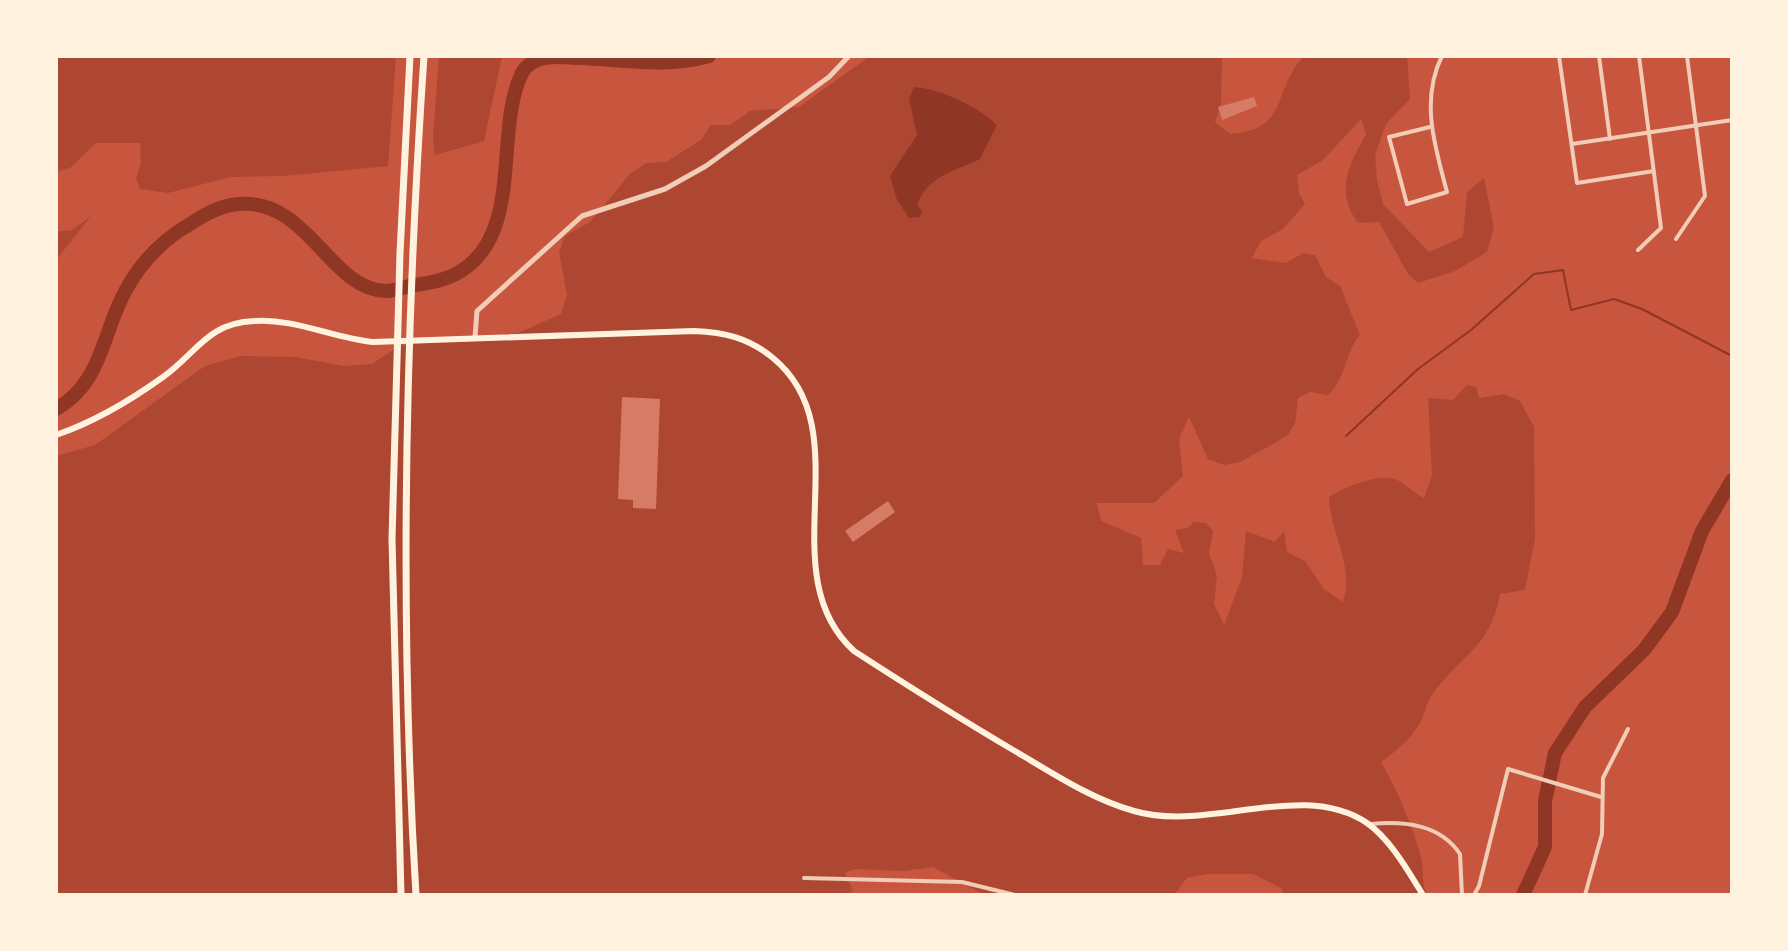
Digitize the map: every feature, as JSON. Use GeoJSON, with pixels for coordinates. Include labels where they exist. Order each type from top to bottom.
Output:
{"type":"FeatureCollection","features":[{"type":"Feature","properties":{"kind":"highway"},"geometry":{"type":"LineString","coordinates":[[401,895],[394,681],[393,453],[410,56]]}},
{"type":"Feature","properties":{"kind":"highway"},"geometry":{"type":"LineString","coordinates":[[416,895],[407,620],[408,452],[424,56]]}},
{"type":"Feature","properties":{"kind":"main road"},"geometry":{"type":"LineString","coordinates":[[56,435],[102,415],[152,384],[211,332],[234,323],[268,320],[373,342],[694,331],[715,332],[749,342],[789,373],[810,411],[814,448],[815,570],[831,622],[854,651],[1079,789],[1134,812],[1169,819],[1202,818],[1281,806],[1308,806],[1368,824],[1399,857],[1423,895]]}},
{"type":"Feature","properties":{"kind":"street"},"geometry":{"type":"LineString","coordinates":[[475,337],[477,311],[582,216],[665,189],[706,166],[829,77],[849,56]]}},
{"type":"Feature","properties":{"kind":"street"},"geometry":{"type":"LineString","coordinates":[[1430,127],[1389,137],[1407,204],[1447,192],[1430,127],[1433,74],[1442,56]]}},
{"type":"Feature","properties":{"kind":"street"},"geometry":{"type":"LineString","coordinates":[[1559,56],[1577,183],[1654,171]]}},
{"type":"Feature","properties":{"kind":"street"},"geometry":{"type":"LineString","coordinates":[[1599,56],[1610,139]]}},
{"type":"Feature","properties":{"kind":"street"},"geometry":{"type":"LineString","coordinates":[[1638,250],[1661,228],[1639,56]]}},
{"type":"Feature","properties":{"kind":"street"},"geometry":{"type":"LineString","coordinates":[[1676,239],[1705,196],[1687,56]]}},
{"type":"Feature","properties":{"kind":"street"},"geometry":{"type":"LineString","coordinates":[[1572,144],[1732,120]]}},
{"type":"Feature","properties":{"kind":"street"},"geometry":{"type":"LineString","coordinates":[[1585,895],[1602,834],[1603,778],[1628,729]]}},
{"type":"Feature","properties":{"kind":"street"},"geometry":{"type":"LineString","coordinates":[[1474,895],[1508,769],[1601,797]]}},
{"type":"Feature","properties":{"kind":"street"},"geometry":{"type":"LineString","coordinates":[[1368,824],[1413,825],[1441,834],[1460,854],[1462,895]]}},
{"type":"Feature","properties":{"kind":"street"},"geometry":{"type":"LineString","coordinates":[[804,878],[962,882],[1015,895]]}},
{"type":"Feature","properties":{"kind":"shaded area"},"geometry":{"type":"Polygon","coordinates":[[[56,56],[396,56],[388,166],[283,176],[231,177],[168,193],[140,189],[136,179],[141,163],[140,143],[96,143],[70,168],[56,172],[56,56]]]}},
{"type":"Feature","properties":{"kind":"shaded area"},"geometry":{"type":"Polygon","coordinates":[[[439,56],[502,56],[484,141],[435,155],[433,137],[439,56]]]}},
{"type":"Feature","properties":{"kind":"shaded area"},"geometry":{"type":"Polygon","coordinates":[[[870,56],[1222,56],[1221,103],[1215,122],[1230,134],[1263,125],[1272,116],[1287,82],[1304,56],[1407,56],[1410,99],[1386,124],[1375,155],[1383,204],[1429,252],[1463,237],[1467,192],[1484,178],[1494,227],[1487,252],[1455,271],[1418,283],[1408,274],[1379,222],[1358,223],[1347,200],[1346,189],[1349,168],[1366,134],[1361,119],[1323,160],[1297,175],[1299,193],[1305,204],[1283,229],[1261,241],[1252,258],[1286,263],[1303,253],[1315,255],[1326,277],[1340,286],[1360,335],[1334,388],[1328,395],[1310,392],[1298,398],[1295,423],[1288,435],[1240,462],[1224,465],[1208,459],[1189,417],[1179,439],[1183,476],[1154,503],[1097,503],[1101,521],[1141,538],[1143,565],[1160,565],[1168,549],[1184,553],[1175,530],[1187,528],[1194,522],[1206,523],[1213,531],[1209,553],[1217,576],[1214,604],[1224,625],[1242,577],[1246,531],[1275,542],[1284,531],[1287,552],[1305,561],[1324,589],[1343,602],[1346,576],[1329,497],[1362,482],[1390,478],[1424,498],[1432,475],[1428,398],[1453,400],[1467,385],[1476,387],[1479,398],[1504,394],[1520,401],[1534,427],[1535,539],[1525,590],[1500,594],[1489,627],[1481,640],[1432,695],[1412,735],[1381,762],[1399,796],[1413,833],[1421,857],[1427,895],[1284,895],[1281,888],[1253,874],[1207,874],[1187,878],[1174,895],[985,895],[933,867],[904,871],[855,869],[845,873],[853,891],[844,895],[56,895],[56,456],[95,445],[205,366],[240,356],[296,357],[343,366],[372,364],[399,346],[518,333],[561,314],[567,295],[559,252],[565,236],[590,222],[630,174],[646,163],[666,162],[701,140],[711,125],[730,125],[750,111],[799,107],[870,56]]]}},
{"type":"Feature","properties":{"kind":"shaded area"},"geometry":{"type":"Polygon","coordinates":[[[914,87],[958,100],[997,125],[980,159],[935,181],[917,205],[922,211],[920,217],[909,218],[897,200],[890,176],[917,135],[909,98],[914,87]]]}},
{"type":"Feature","properties":{"kind":"shaded area"},"geometry":{"type":"Polygon","coordinates":[[[91,216],[56,260],[56,232],[72,230],[91,216]]]}},
{"type":"Feature","properties":{"kind":"building"},"geometry":{"type":"Polygon","coordinates":[[[1254,97],[1257,106],[1222,120],[1218,107],[1254,97]]]}},
{"type":"Feature","properties":{"kind":"building"},"geometry":{"type":"Polygon","coordinates":[[[622,397],[660,399],[656,509],[633,508],[633,500],[618,499],[622,397]]]}},
{"type":"Feature","properties":{"kind":"building"},"geometry":{"type":"Polygon","coordinates":[[[888,501],[895,512],[853,542],[845,531],[888,501]]]}},
{"type":"Feature","properties":{"kind":"waterway"},"geometry":{"type":"LineString","coordinates":[[56,409],[72,398],[93,371],[119,304],[140,269],[171,237],[207,214],[239,204],[263,206],[283,215],[349,276],[366,286],[389,291],[443,279],[461,271],[481,254],[493,231],[501,206],[514,96],[522,73],[530,64],[550,57],[677,62],[709,56]]}},
{"type":"Feature","properties":{"kind":"waterway"},"geometry":{"type":"LineString","coordinates":[[1346,436],[1418,369],[1471,330],[1534,274],[1563,270],[1571,310],[1614,299],[1642,309],[1732,356]]}},
{"type":"Feature","properties":{"kind":"waterway"},"geometry":{"type":"LineString","coordinates":[[1523,895],[1545,847],[1545,801],[1555,753],[1585,707],[1644,650],[1672,612],[1702,531],[1732,480]]}}]}
